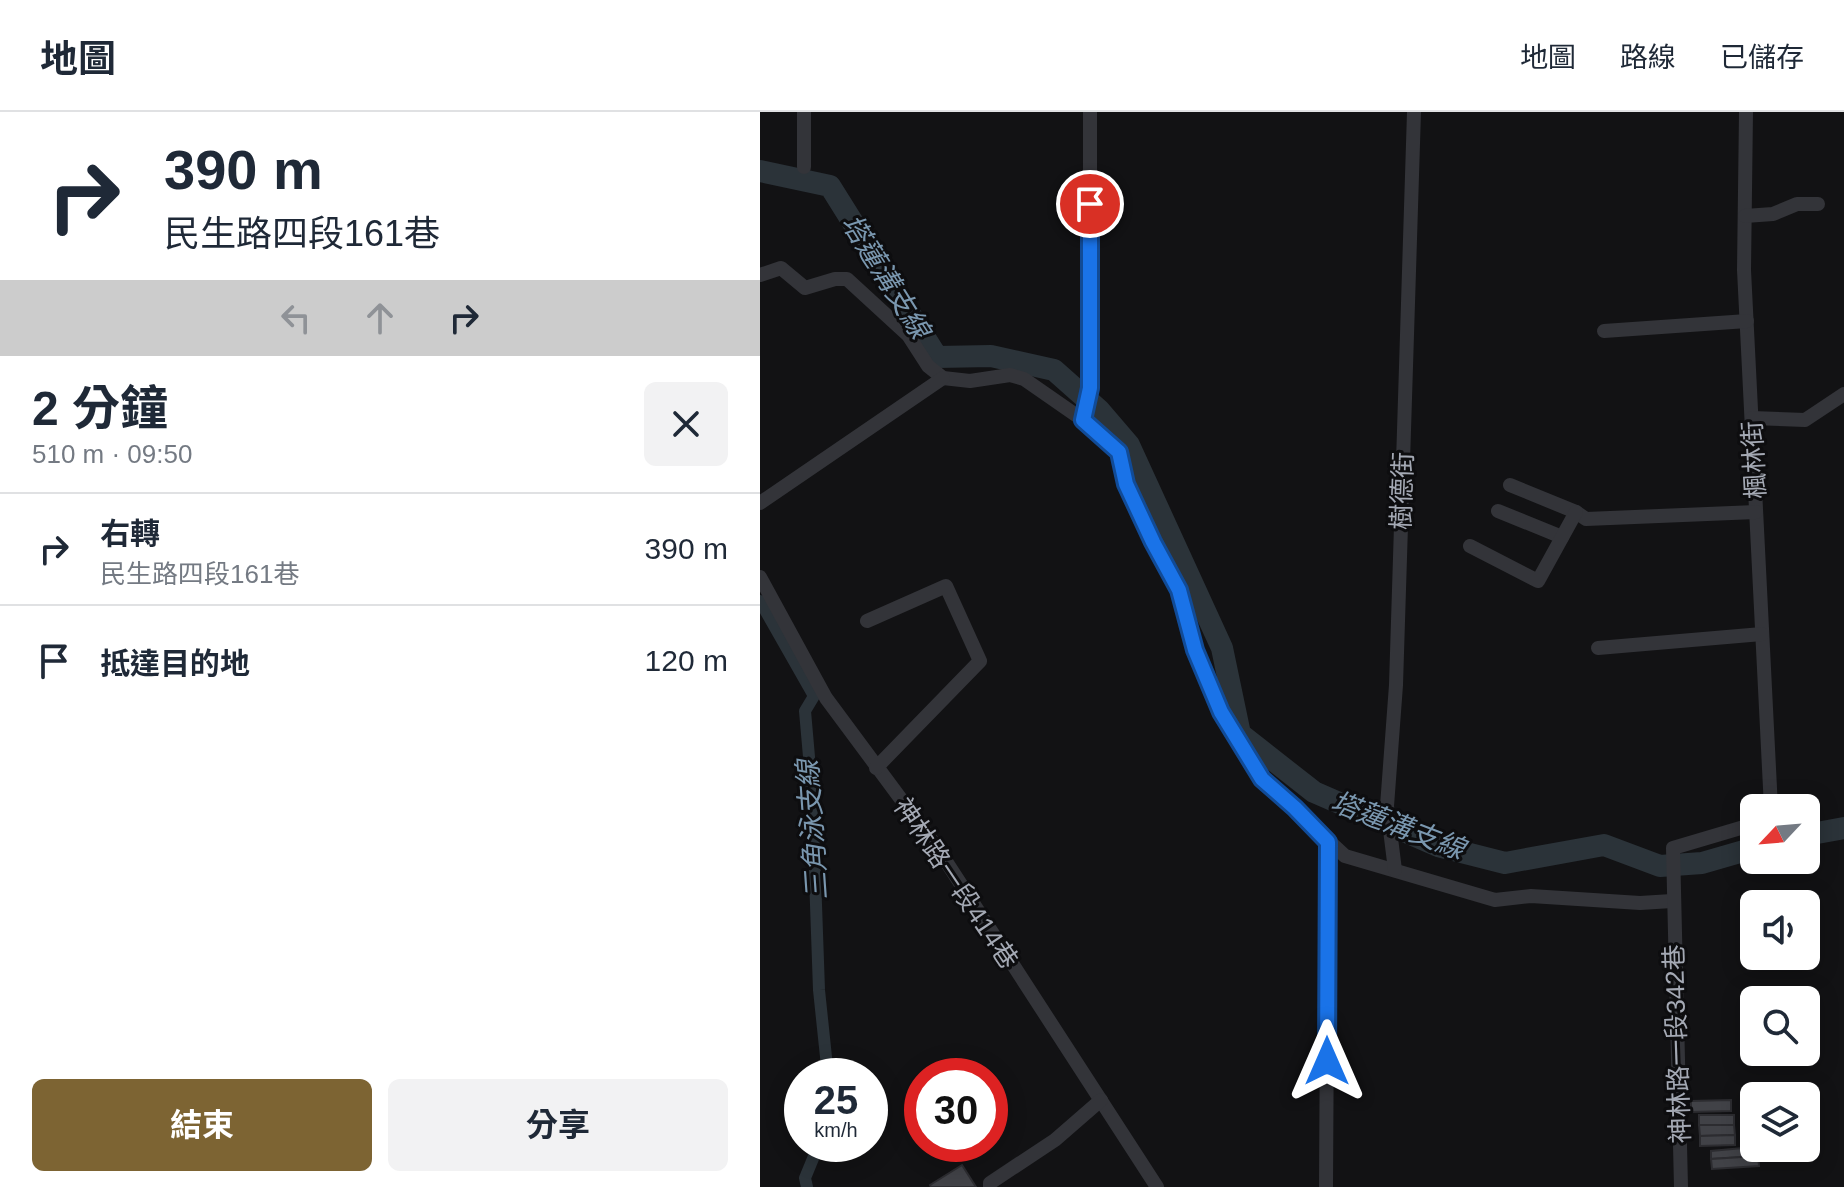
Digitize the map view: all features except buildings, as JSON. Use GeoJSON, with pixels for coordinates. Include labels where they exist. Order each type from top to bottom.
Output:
{"type":"FeatureCollection","features":[{"type":"Feature","properties":{"kind":"street"},"geometry":{"type":"LineString","coordinates":[[804,112],[804,167]]}},
{"type":"Feature","properties":{"kind":"street"},"geometry":{"type":"LineString","coordinates":[[1083,420],[1090,388],[1090,112]]}},
{"type":"Feature","properties":{"kind":"street","name":"樹德街"},"geometry":{"type":"LineString","coordinates":[[1395,870],[1387,806],[1396,685],[1414,112]]}},
{"type":"Feature","properties":{"kind":"street","name":"楓林街"},"geometry":{"type":"LineString","coordinates":[[1746,112],[1747,321],[1770,794]]}},
{"type":"Feature","properties":{"kind":"street"},"geometry":{"type":"LineString","coordinates":[[1745,216],[1773,214],[1797,204],[1818,204]]}},
{"type":"Feature","properties":{"kind":"street"},"geometry":{"type":"LineString","coordinates":[[760,275],[781,268],[805,288],[835,279],[847,279],[908,335],[928,366],[943,378],[970,381],[1010,375],[1024,379],[1083,420],[1119,452],[1126,484],[1179,590],[1195,650],[1221,712],[1262,779],[1345,856],[1495,900],[1531,896],[1640,903],[1672,901],[1673,848],[1740,828]]}},
{"type":"Feature","properties":{"kind":"street"},"geometry":{"type":"LineString","coordinates":[[1604,331],[1747,321]]}},
{"type":"Feature","properties":{"kind":"street"},"geometry":{"type":"LineString","coordinates":[[760,503],[943,378]]}},
{"type":"Feature","properties":{"kind":"street"},"geometry":{"type":"LineString","coordinates":[[1752,418],[1805,420],[1844,394]]}},
{"type":"Feature","properties":{"kind":"street"},"geometry":{"type":"LineString","coordinates":[[1510,485],[1586,519],[1756,512]]}},
{"type":"Feature","properties":{"kind":"street"},"geometry":{"type":"LineString","coordinates":[[1498,511],[1562,537]]}},
{"type":"Feature","properties":{"kind":"street"},"geometry":{"type":"LineString","coordinates":[[1470,546],[1538,581],[1576,512]]}},
{"type":"Feature","properties":{"kind":"street","name":"神林路一段414巷"},"geometry":{"type":"LineString","coordinates":[[760,577],[826,698],[938,849],[1157,1187]]}},
{"type":"Feature","properties":{"kind":"street"},"geometry":{"type":"LineString","coordinates":[[867,621],[946,586],[980,661],[876,768]]}},
{"type":"Feature","properties":{"kind":"street"},"geometry":{"type":"LineString","coordinates":[[1598,648],[1762,634]]}},
{"type":"Feature","properties":{"kind":"street"},"geometry":{"type":"LineString","coordinates":[[1326,1187],[1328,842]]}},
{"type":"Feature","properties":{"kind":"street","name":"神林路一段342巷"},"geometry":{"type":"LineString","coordinates":[[1672,901],[1681,1187]]}},
{"type":"Feature","properties":{"kind":"street"},"geometry":{"type":"LineString","coordinates":[[990,1187],[990,1183],[1055,1140],[1101,1100]]}},
{"type":"Feature","properties":{"kind":"waterway","name":"塔蓮溝支線"},"geometry":{"type":"LineString","coordinates":[[760,171],[830,186],[937,357],[991,356],[1054,370],[1099,410],[1129,445],[1222,648],[1240,734],[1314,792],[1438,846],[1505,863],[1604,845],[1660,866],[1702,863],[1740,852]]}},
{"type":"Feature","properties":{"kind":"waterway","name":"三角泳支線"},"geometry":{"type":"LineString","coordinates":[[760,601],[814,696],[805,711],[812,791],[819,990],[826,1058]]}},
{"type":"Feature","properties":{"kind":"waterway","name":"塔蓮溝支線"},"geometry":{"type":"LineString","coordinates":[[1820,832],[1844,828]]}},
{"type":"Feature","properties":{"kind":"waterway","name":"三角泳支線"},"geometry":{"type":"LineString","coordinates":[[807,1187],[805,1178],[812,1162]]}},
{"type":"Feature","properties":{"kind":"route"},"geometry":{"type":"LineString","coordinates":[[1090,204],[1090,388],[1083,420],[1119,452],[1126,484],[1179,590],[1195,650],[1221,712],[1262,779],[1328,842],[1327,1061]]}}]}
